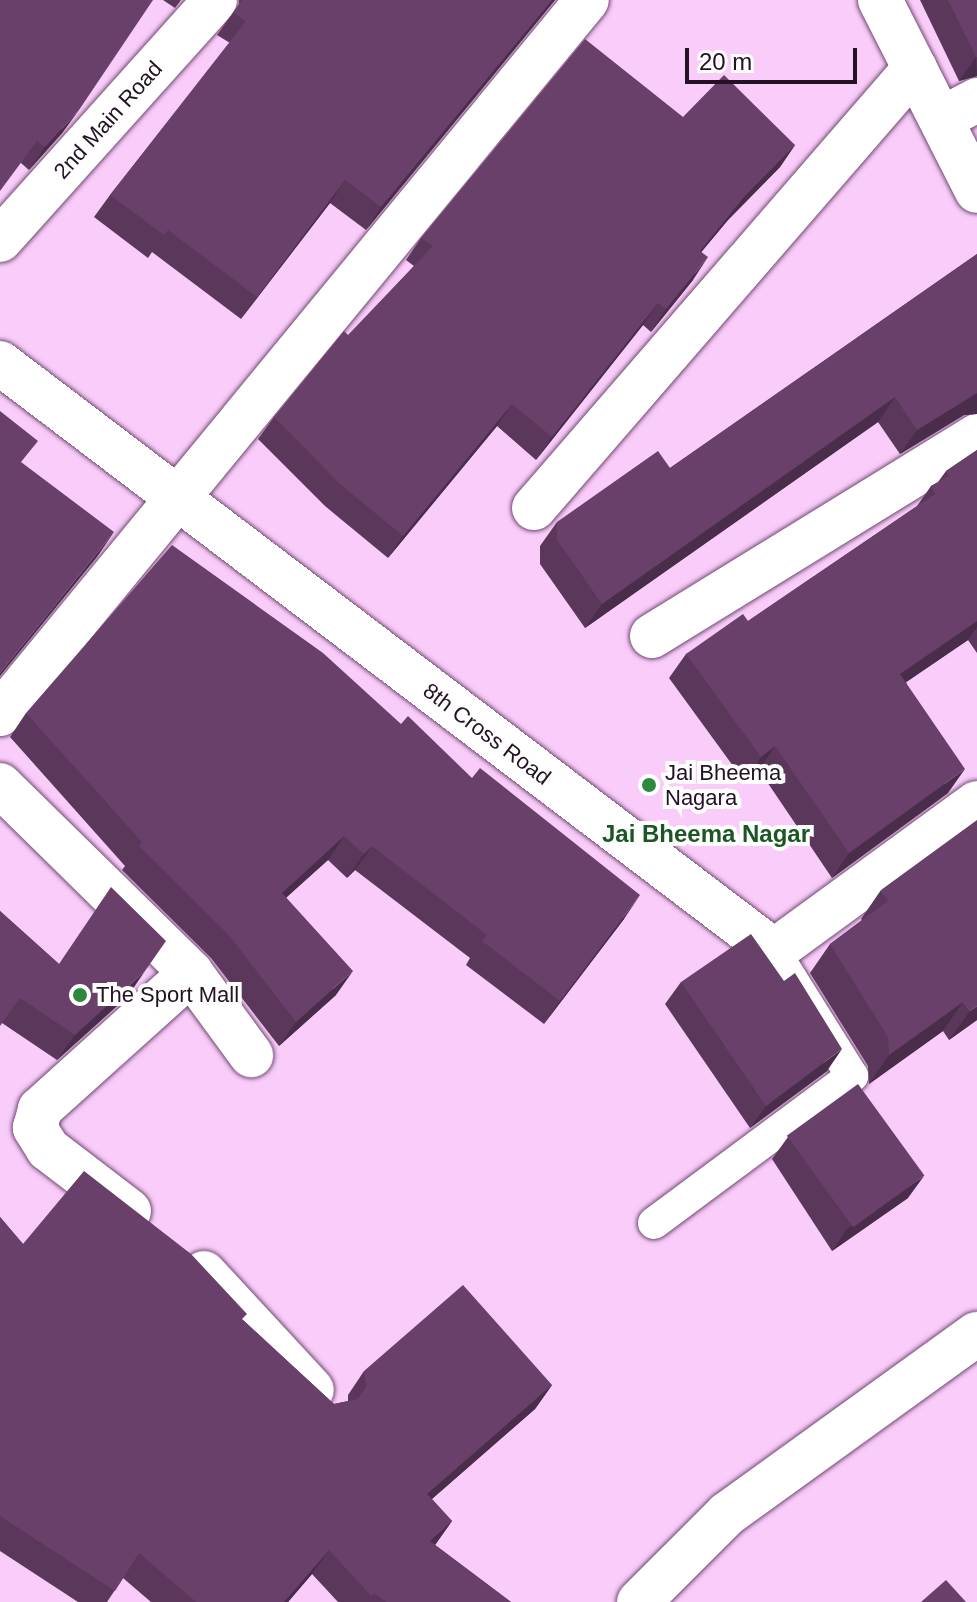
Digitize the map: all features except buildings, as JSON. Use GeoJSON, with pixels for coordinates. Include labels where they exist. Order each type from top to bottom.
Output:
{"type":"FeatureCollection","features":[{"type":"Feature","properties":{"kind":"street","name":"2nd Main Road"},"geometry":{"type":"LineString","coordinates":[[0,240],[215,0]]}},
{"type":"Feature","properties":{"kind":"street"},"geometry":{"type":"LineString","coordinates":[[0,714],[587,0]]}},
{"type":"Feature","properties":{"kind":"street"},"geometry":{"type":"LineString","coordinates":[[880,0],[915,68],[959,110],[977,191]]}},
{"type":"Feature","properties":{"kind":"street"},"geometry":{"type":"LineString","coordinates":[[534,508],[915,68]]}},
{"type":"Feature","properties":{"kind":"street","name":"8th Cross Road"},"geometry":{"type":"LineString","coordinates":[[0,363],[774,951]]}},
{"type":"Feature","properties":{"kind":"street"},"geometry":{"type":"LineString","coordinates":[[652,636],[977,436]]}},
{"type":"Feature","properties":{"kind":"street"},"geometry":{"type":"LineString","coordinates":[[0,785],[191,973],[251,1055]]}},
{"type":"Feature","properties":{"kind":"street"},"geometry":{"type":"LineString","coordinates":[[774,951],[977,803]]}},
{"type":"Feature","properties":{"kind":"street"},"geometry":{"type":"LineString","coordinates":[[191,973],[40,1109],[35,1128],[48,1149],[173,1245],[325,1404]]}},
{"type":"Feature","properties":{"kind":"street"},"geometry":{"type":"LineString","coordinates":[[639,1602],[727,1514],[977,1334]]}},
{"type":"Feature","properties":{"kind":"lane"},"geometry":{"type":"LineString","coordinates":[[654,1223],[852,1076],[774,951]]}},
{"type":"Feature","properties":{"kind":"place","name":"Jai Bheema Nagara"},"geometry":{"type":"Point","coordinates":[649,785]}},
{"type":"Feature","properties":{"kind":"place","name":"The Sport Mall"},"geometry":{"type":"Point","coordinates":[80,995]}},
{"type":"Feature","properties":{"kind":"district","name":"Jai Bheema Nagar"},"geometry":{"type":"Point","coordinates":[706,834]}}]}
